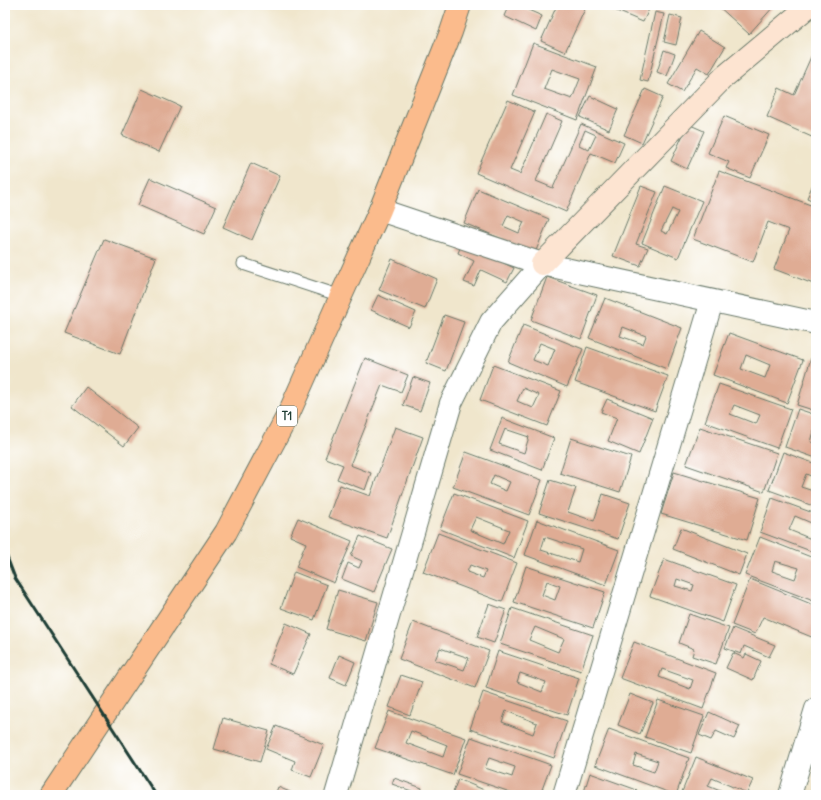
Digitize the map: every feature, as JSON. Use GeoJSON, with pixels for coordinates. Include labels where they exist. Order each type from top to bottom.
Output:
{"type":"FeatureCollection","features":[{"type":"Feature","properties":{"kind":"highway","name":"T1"},"geometry":{"type":"LineString","coordinates":[[51,795],[226,532],[289,413],[380,210],[451,32],[460,5]]}},
{"type":"Feature","properties":{"kind":"street"},"geometry":{"type":"LineString","coordinates":[[336,795],[451,403],[490,322],[542,264],[724,77],[810,5]]}},
{"type":"Feature","properties":{"kind":"street"},"geometry":{"type":"LineString","coordinates":[[380,210],[542,264],[816,323]]}},
{"type":"Feature","properties":{"kind":"street"},"geometry":{"type":"LineString","coordinates":[[564,795],[712,301]]}},
{"type":"Feature","properties":{"kind":"street"},"geometry":{"type":"LineString","coordinates":[[790,795],[807,766],[816,709]]}},
{"type":"Feature","properties":{"kind":"lane"},"geometry":{"type":"LineString","coordinates":[[243,264],[341,296]]}},
{"type":"Feature","properties":{"kind":"building"},"geometry":{"type":"Polygon","coordinates":[[[509,5],[517,5],[542,16],[536,31],[504,16],[509,5]]]}},
{"type":"Feature","properties":{"kind":"building"},"geometry":{"type":"Polygon","coordinates":[[[557,5],[576,5],[585,9],[565,52],[541,41],[557,5]]]}},
{"type":"Feature","properties":{"kind":"building"},"geometry":{"type":"Polygon","coordinates":[[[614,5],[651,5],[643,22],[612,9],[614,5]]]}},
{"type":"Feature","properties":{"kind":"building"},"geometry":{"type":"Polygon","coordinates":[[[717,5],[775,5],[749,34],[717,5]]]}},
{"type":"Feature","properties":{"kind":"building"},"geometry":{"type":"Polygon","coordinates":[[[655,12],[664,14],[648,82],[640,80],[655,12]]]}},
{"type":"Feature","properties":{"kind":"building"},"geometry":{"type":"Polygon","coordinates":[[[670,15],[682,18],[676,45],[664,42],[670,15]]]}},
{"type":"Feature","properties":{"kind":"building"},"geometry":{"type":"Polygon","coordinates":[[[699,31],[725,47],[709,74],[697,67],[682,92],[668,84],[699,31]]]}},
{"type":"Feature","properties":{"kind":"building"},"geometry":{"type":"Polygon","coordinates":[[[533,43],[597,67],[577,120],[513,95],[533,43]],[[552,69],[544,89],[572,99],[580,79],[552,69]]]}},
{"type":"Feature","properties":{"kind":"building"},"geometry":{"type":"Polygon","coordinates":[[[664,50],[675,54],[667,76],[657,72],[664,50]]]}},
{"type":"Feature","properties":{"kind":"building"},"geometry":{"type":"Polygon","coordinates":[[[814,50],[816,51],[816,134],[814,138],[767,117],[779,88],[794,95],[814,50]]]}},
{"type":"Feature","properties":{"kind":"building"},"geometry":{"type":"Polygon","coordinates":[[[142,89],[180,106],[159,152],[122,135],[142,89]]]}},
{"type":"Feature","properties":{"kind":"building"},"geometry":{"type":"Polygon","coordinates":[[[645,89],[663,97],[642,143],[624,135],[645,89]]]}},
{"type":"Feature","properties":{"kind":"building"},"geometry":{"type":"Polygon","coordinates":[[[590,96],[618,109],[609,130],[580,117],[590,96]]]}},
{"type":"Feature","properties":{"kind":"building"},"geometry":{"type":"Polygon","coordinates":[[[508,100],[535,112],[510,170],[520,174],[546,114],[562,121],[536,181],[553,188],[581,124],[624,143],[615,163],[591,153],[566,212],[476,173],[508,100]],[[585,130],[579,145],[589,150],[596,135],[585,130]]]}},
{"type":"Feature","properties":{"kind":"building"},"geometry":{"type":"Polygon","coordinates":[[[724,116],[769,135],[750,178],[726,168],[729,162],[708,153],[724,116]]]}},
{"type":"Feature","properties":{"kind":"building"},"geometry":{"type":"Polygon","coordinates":[[[688,124],[704,131],[687,169],[671,161],[688,124]]]}},
{"type":"Feature","properties":{"kind":"building"},"geometry":{"type":"Polygon","coordinates":[[[251,163],[280,176],[252,240],[223,227],[251,163]]]}},
{"type":"Feature","properties":{"kind":"building"},"geometry":{"type":"Polygon","coordinates":[[[719,171],[816,207],[816,285],[774,269],[789,230],[768,222],[753,262],[693,239],[719,171]]]}},
{"type":"Feature","properties":{"kind":"building"},"geometry":{"type":"Polygon","coordinates":[[[816,177],[816,202],[807,198],[816,177]]]}},
{"type":"Feature","properties":{"kind":"building"},"geometry":{"type":"Polygon","coordinates":[[[150,178],[216,207],[204,234],[138,205],[150,178]]]}},
{"type":"Feature","properties":{"kind":"building"},"geometry":{"type":"Polygon","coordinates":[[[641,186],[657,192],[636,244],[648,248],[640,266],[613,256],[641,186]]]}},
{"type":"Feature","properties":{"kind":"building"},"geometry":{"type":"Polygon","coordinates":[[[665,186],[702,201],[678,258],[642,243],[665,186]],[[672,209],[661,231],[667,234],[678,212],[672,209]]]}},
{"type":"Feature","properties":{"kind":"building"},"geometry":{"type":"Polygon","coordinates":[[[478,189],[549,219],[535,253],[464,223],[478,189]],[[508,215],[503,226],[519,233],[524,222],[508,215]]]}},
{"type":"Feature","properties":{"kind":"building"},"geometry":{"type":"Polygon","coordinates":[[[104,239],[156,258],[120,354],[64,333],[104,239]]]}},
{"type":"Feature","properties":{"kind":"building"},"geometry":{"type":"Polygon","coordinates":[[[462,243],[514,268],[507,282],[481,270],[474,286],[464,282],[474,261],[458,253],[462,243]]]}},
{"type":"Feature","properties":{"kind":"building"},"geometry":{"type":"Polygon","coordinates":[[[392,259],[437,279],[425,309],[379,290],[392,259]]]}},
{"type":"Feature","properties":{"kind":"building"},"geometry":{"type":"Polygon","coordinates":[[[547,277],[597,295],[581,339],[531,320],[547,277]]]}},
{"type":"Feature","properties":{"kind":"building"},"geometry":{"type":"Polygon","coordinates":[[[378,295],[416,312],[409,327],[371,310],[378,295]]]}},
{"type":"Feature","properties":{"kind":"building"},"geometry":{"type":"Polygon","coordinates":[[[605,298],[682,328],[667,369],[589,338],[605,298]],[[623,327],[620,336],[643,344],[646,336],[623,327]]]}},
{"type":"Feature","properties":{"kind":"building"},"geometry":{"type":"Polygon","coordinates":[[[444,315],[464,322],[446,371],[426,363],[444,315]]]}},
{"type":"Feature","properties":{"kind":"building"},"geometry":{"type":"Polygon","coordinates":[[[523,325],[583,349],[567,387],[508,362],[523,325]],[[540,343],[533,360],[548,366],[555,349],[540,343]]]}},
{"type":"Feature","properties":{"kind":"building"},"geometry":{"type":"Polygon","coordinates":[[[729,333],[803,360],[787,403],[713,375],[729,333]],[[746,355],[741,369],[765,378],[770,365],[746,355]]]}},
{"type":"Feature","properties":{"kind":"building"},"geometry":{"type":"Polygon","coordinates":[[[587,347],[668,376],[655,411],[575,382],[587,347]]]}},
{"type":"Feature","properties":{"kind":"building"},"geometry":{"type":"Polygon","coordinates":[[[365,358],[408,375],[401,392],[382,385],[350,465],[371,473],[365,490],[337,479],[343,465],[325,458],[365,358]]]}},
{"type":"Feature","properties":{"kind":"building"},"geometry":{"type":"Polygon","coordinates":[[[811,358],[816,359],[816,411],[797,405],[811,358]]]}},
{"type":"Feature","properties":{"kind":"building"},"geometry":{"type":"Polygon","coordinates":[[[493,365],[561,391],[547,426],[480,400],[493,365]],[[523,388],[517,401],[533,408],[539,395],[523,388]]]}},
{"type":"Feature","properties":{"kind":"building"},"geometry":{"type":"Polygon","coordinates":[[[413,377],[430,383],[420,411],[403,405],[413,377]]]}},
{"type":"Feature","properties":{"kind":"building"},"geometry":{"type":"Polygon","coordinates":[[[719,384],[791,409],[777,448],[705,422],[719,384]],[[734,405],[730,414],[756,424],[760,415],[734,405]]]}},
{"type":"Feature","properties":{"kind":"building"},"geometry":{"type":"Polygon","coordinates":[[[86,387],[138,428],[124,446],[72,406],[86,387]]]}},
{"type":"Feature","properties":{"kind":"building"},"geometry":{"type":"Polygon","coordinates":[[[607,399],[653,418],[639,454],[608,441],[617,418],[601,412],[607,399]]]}},
{"type":"Feature","properties":{"kind":"building"},"geometry":{"type":"Polygon","coordinates":[[[798,409],[816,415],[816,432],[814,431],[811,442],[816,443],[816,458],[785,447],[798,409]]]}},
{"type":"Feature","properties":{"kind":"building"},"geometry":{"type":"Polygon","coordinates":[[[502,418],[554,438],[542,470],[490,450],[502,418]],[[505,429],[499,444],[524,453],[529,437],[505,429]]]}},
{"type":"Feature","properties":{"kind":"building"},"geometry":{"type":"Polygon","coordinates":[[[395,427],[423,437],[387,538],[328,517],[340,485],[370,496],[395,427]]]}},
{"type":"Feature","properties":{"kind":"building"},"geometry":{"type":"Polygon","coordinates":[[[700,427],[777,453],[764,492],[686,465],[700,427]]]}},
{"type":"Feature","properties":{"kind":"building"},"geometry":{"type":"Polygon","coordinates":[[[571,438],[631,457],[620,492],[560,473],[571,438]]]}},
{"type":"Feature","properties":{"kind":"building"},"geometry":{"type":"Polygon","coordinates":[[[466,452],[542,480],[529,515],[453,487],[466,452]],[[494,475],[490,484],[506,491],[510,482],[494,475]]]}},
{"type":"Feature","properties":{"kind":"building"},"geometry":{"type":"Polygon","coordinates":[[[783,452],[816,464],[816,478],[806,474],[801,487],[816,492],[816,507],[769,490],[783,452]]]}},
{"type":"Feature","properties":{"kind":"building"},"geometry":{"type":"Polygon","coordinates":[[[674,472],[760,498],[747,540],[661,514],[674,472]]]}},
{"type":"Feature","properties":{"kind":"building"},"geometry":{"type":"Polygon","coordinates":[[[550,480],[576,488],[568,512],[594,521],[603,494],[630,503],[618,539],[539,513],[550,480]]]}},
{"type":"Feature","properties":{"kind":"building"},"geometry":{"type":"Polygon","coordinates":[[[454,493],[528,521],[514,558],[440,529],[454,493]],[[476,517],[470,530],[503,544],[509,530],[476,517]]]}},
{"type":"Feature","properties":{"kind":"building"},"geometry":{"type":"Polygon","coordinates":[[[772,498],[816,514],[816,525],[795,516],[789,530],[814,540],[816,536],[816,553],[760,532],[772,498]]]}},
{"type":"Feature","properties":{"kind":"building"},"geometry":{"type":"Polygon","coordinates":[[[298,518],[352,541],[334,583],[296,567],[306,543],[290,536],[298,518]]]}},
{"type":"Feature","properties":{"kind":"building"},"geometry":{"type":"Polygon","coordinates":[[[537,520],[619,550],[606,585],[525,555],[537,520]],[[545,537],[541,550],[578,562],[582,549],[545,537]]]}},
{"type":"Feature","properties":{"kind":"building"},"geometry":{"type":"Polygon","coordinates":[[[681,528],[747,554],[739,575],[673,549],[681,528]]]}},
{"type":"Feature","properties":{"kind":"building"},"geometry":{"type":"Polygon","coordinates":[[[438,533],[517,563],[502,602],[423,572],[438,533]],[[470,565],[467,572],[483,578],[486,571],[470,565]]]}},
{"type":"Feature","properties":{"kind":"building"},"geometry":{"type":"Polygon","coordinates":[[[360,536],[392,549],[374,592],[342,579],[348,563],[359,568],[362,561],[351,556],[360,536]]]}},
{"type":"Feature","properties":{"kind":"building"},"geometry":{"type":"Polygon","coordinates":[[[760,537],[816,559],[816,602],[745,575],[760,537]],[[775,561],[772,571],[795,579],[799,568],[775,561]]]}},
{"type":"Feature","properties":{"kind":"building"},"geometry":{"type":"Polygon","coordinates":[[[664,559],[736,585],[723,622],[650,596],[664,559]],[[677,579],[675,586],[692,591],[694,585],[677,579]]]}},
{"type":"Feature","properties":{"kind":"building"},"geometry":{"type":"Polygon","coordinates":[[[526,566],[605,592],[593,628],[514,602],[526,566]],[[547,581],[542,595],[555,600],[560,586],[547,581]]]}},
{"type":"Feature","properties":{"kind":"building"},"geometry":{"type":"Polygon","coordinates":[[[294,572],[327,585],[314,620],[281,608],[294,572]]]}},
{"type":"Feature","properties":{"kind":"building"},"geometry":{"type":"Polygon","coordinates":[[[750,579],[816,606],[816,633],[814,638],[763,617],[755,634],[732,625],[750,579]]]}},
{"type":"Feature","properties":{"kind":"building"},"geometry":{"type":"Polygon","coordinates":[[[338,590],[378,602],[366,641],[326,629],[338,590]]]}},
{"type":"Feature","properties":{"kind":"building"},"geometry":{"type":"Polygon","coordinates":[[[489,604],[506,610],[494,643],[477,637],[489,604]]]}},
{"type":"Feature","properties":{"kind":"building"},"geometry":{"type":"Polygon","coordinates":[[[512,608],[593,635],[581,671],[500,644],[512,608]],[[535,627],[529,640],[558,652],[564,639],[535,627]]]}},
{"type":"Feature","properties":{"kind":"building"},"geometry":{"type":"Polygon","coordinates":[[[689,614],[729,628],[716,664],[692,656],[694,649],[679,643],[689,614]]]}},
{"type":"Feature","properties":{"kind":"building"},"geometry":{"type":"Polygon","coordinates":[[[413,622],[489,651],[475,688],[399,659],[413,622]],[[440,648],[435,660],[464,670],[469,658],[440,648]]]}},
{"type":"Feature","properties":{"kind":"building"},"geometry":{"type":"Polygon","coordinates":[[[286,623],[311,634],[293,674],[269,664],[286,623]]]}},
{"type":"Feature","properties":{"kind":"building"},"geometry":{"type":"Polygon","coordinates":[[[733,628],[775,645],[769,657],[744,646],[741,654],[725,648],[733,628]]]}},
{"type":"Feature","properties":{"kind":"building"},"geometry":{"type":"Polygon","coordinates":[[[634,642],[716,673],[703,709],[620,678],[634,642]],[[662,669],[659,677],[690,689],[693,680],[662,669]]]}},
{"type":"Feature","properties":{"kind":"building"},"geometry":{"type":"Polygon","coordinates":[[[498,651],[579,678],[567,715],[486,688],[498,651]],[[520,673],[517,682],[542,692],[546,682],[520,673]]]}},
{"type":"Feature","properties":{"kind":"building"},"geometry":{"type":"Polygon","coordinates":[[[733,653],[744,658],[746,654],[761,661],[753,680],[726,668],[733,653]]]}},
{"type":"Feature","properties":{"kind":"building"},"geometry":{"type":"Polygon","coordinates":[[[339,655],[355,662],[346,685],[330,678],[339,655]]]}},
{"type":"Feature","properties":{"kind":"building"},"geometry":{"type":"Polygon","coordinates":[[[401,675],[422,682],[410,715],[389,707],[401,675]]]}},
{"type":"Feature","properties":{"kind":"building"},"geometry":{"type":"Polygon","coordinates":[[[483,692],[567,721],[554,758],[470,729],[483,692]],[[506,711],[502,722],[533,734],[537,723],[506,711]]]}},
{"type":"Feature","properties":{"kind":"building"},"geometry":{"type":"Polygon","coordinates":[[[630,694],[653,703],[640,734],[618,725],[630,694]]]}},
{"type":"Feature","properties":{"kind":"building"},"geometry":{"type":"Polygon","coordinates":[[[658,700],[704,716],[691,753],[645,737],[658,700]]]}},
{"type":"Feature","properties":{"kind":"building"},"geometry":{"type":"Polygon","coordinates":[[[389,711],[466,738],[453,775],[375,748],[389,711]],[[411,731],[406,743],[443,757],[447,745],[411,731]]]}},
{"type":"Feature","properties":{"kind":"building"},"geometry":{"type":"Polygon","coordinates":[[[709,712],[740,726],[734,739],[716,731],[711,740],[699,735],[709,712]]]}},
{"type":"Feature","properties":{"kind":"building"},"geometry":{"type":"Polygon","coordinates":[[[223,718],[269,731],[260,762],[214,749],[223,718]]]}},
{"type":"Feature","properties":{"kind":"building"},"geometry":{"type":"Polygon","coordinates":[[[276,726],[324,745],[311,777],[292,770],[295,761],[266,749],[276,726]]]}},
{"type":"Feature","properties":{"kind":"building"},"geometry":{"type":"Polygon","coordinates":[[[609,729],[689,758],[676,795],[595,765],[609,729]],[[636,754],[633,765],[654,772],[658,761],[636,754]]]}},
{"type":"Feature","properties":{"kind":"building"},"geometry":{"type":"Polygon","coordinates":[[[471,737],[551,765],[540,795],[519,795],[457,774],[471,737]],[[489,758],[485,768],[512,777],[515,767],[489,758]]]}},
{"type":"Feature","properties":{"kind":"building"},"geometry":{"type":"Polygon","coordinates":[[[696,757],[753,780],[747,793],[712,778],[708,786],[730,795],[689,795],[682,792],[696,757]]]}},
{"type":"Feature","properties":{"kind":"building"},"geometry":{"type":"Polygon","coordinates":[[[590,773],[637,790],[635,795],[583,795],[590,773]]]}},
{"type":"Feature","properties":{"kind":"building"},"geometry":{"type":"Polygon","coordinates":[[[394,778],[422,788],[420,794],[392,784],[394,778]]]}},
{"type":"Feature","properties":{"kind":"building"},"geometry":{"type":"Polygon","coordinates":[[[458,779],[496,795],[452,795],[458,779]]]}},
{"type":"Feature","properties":{"kind":"building"},"geometry":{"type":"Polygon","coordinates":[[[278,787],[297,795],[275,795],[278,787]]]}},
{"type":"Feature","properties":{"kind":"railway"},"geometry":{"type":"LineString","coordinates":[[5,552],[15,578],[156,795]]}}]}
